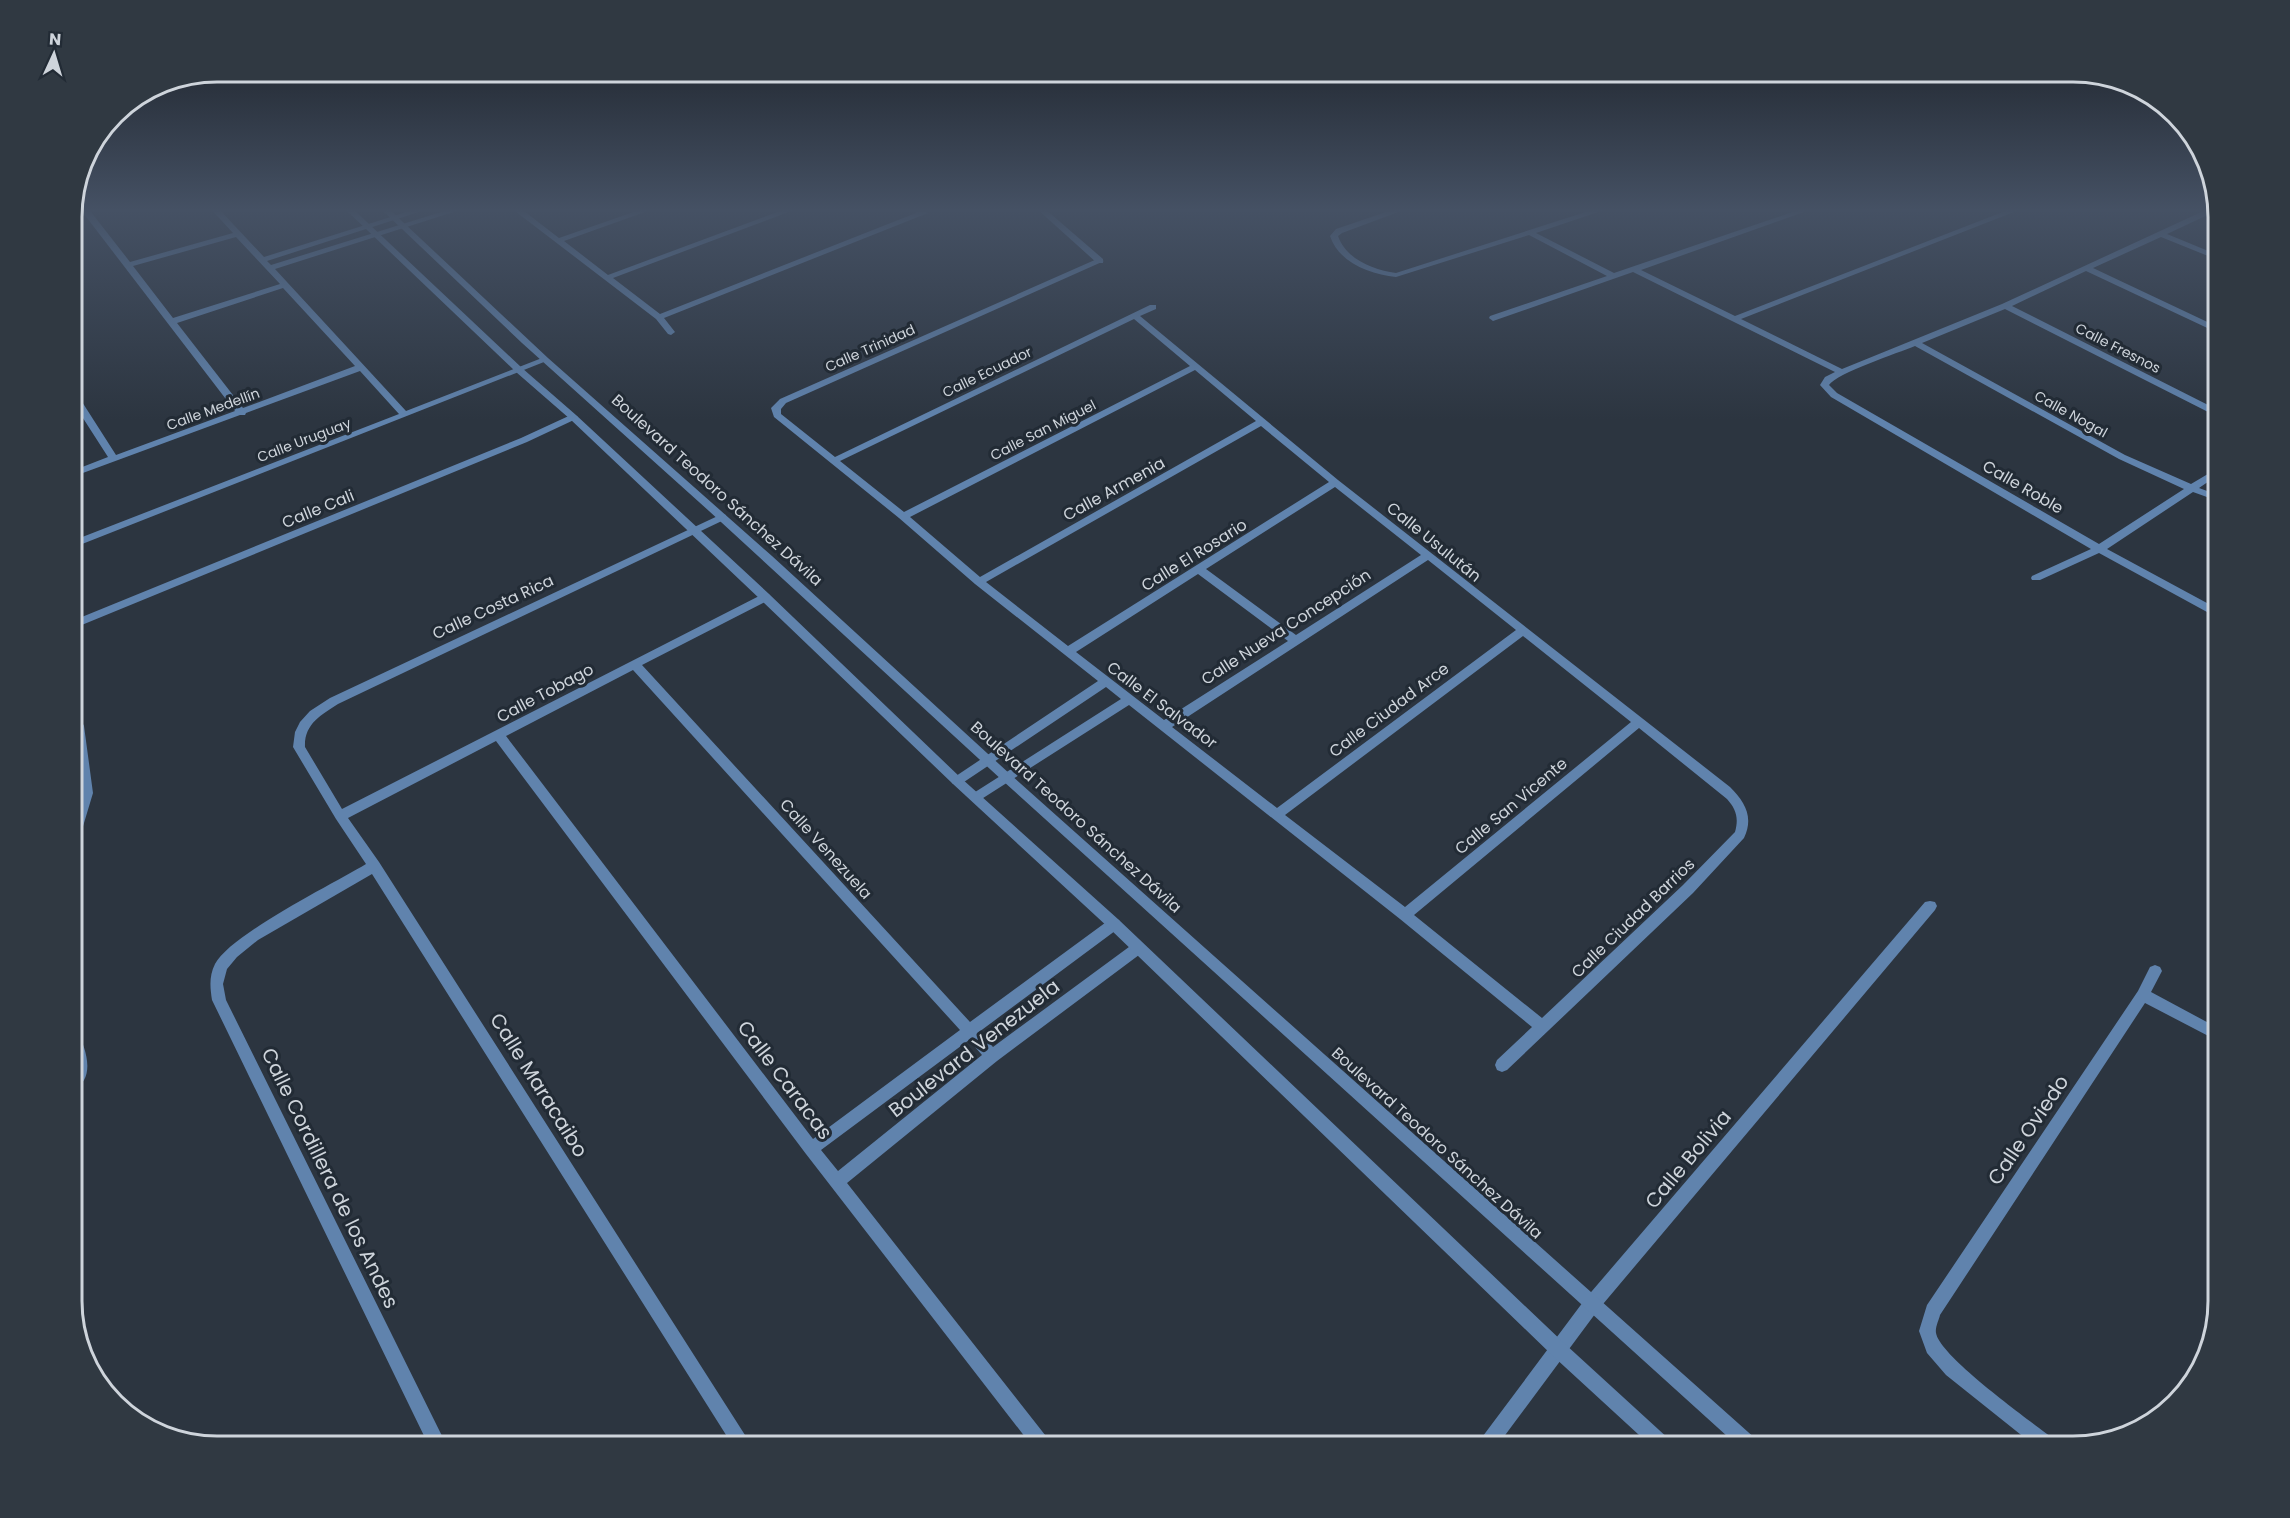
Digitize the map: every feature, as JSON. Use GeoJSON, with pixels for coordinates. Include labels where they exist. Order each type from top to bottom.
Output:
{"type":"FeatureCollection","features":[{"type":"Feature","properties":{"kind":"street"},"geometry":{"type":"LineString","coordinates":[[138,279],[242,413]]}},
{"type":"Feature","properties":{"kind":"street"},"geometry":{"type":"LineString","coordinates":[[279,279],[405,415]]}},
{"type":"Feature","properties":{"kind":"street"},"geometry":{"type":"LineString","coordinates":[[424,279],[519,370],[573,417],[765,597],[957,781],[1114,924],[1559,1350],[1653,1436]]}},
{"type":"Feature","properties":{"kind":"street","name":"Boulevard Teodoro Sánchez Dávila"},"geometry":{"type":"LineString","coordinates":[[459,279],[545,360],[581,389],[722,516],[1006,778],[1740,1436]]}},
{"type":"Feature","properties":{"kind":"street"},"geometry":{"type":"LineString","coordinates":[[607,279],[659,317],[671,332]]}},
{"type":"Feature","properties":{"kind":"street"},"geometry":{"type":"LineString","coordinates":[[659,317],[756,279]]}},
{"type":"Feature","properties":{"kind":"street","name":"Calle Trinidad"},"geometry":{"type":"LineString","coordinates":[[783,401],[1060,279]]}},
{"type":"Feature","properties":{"kind":"street"},"geometry":{"type":"LineString","coordinates":[[1492,318],[1609,279]]}},
{"type":"Feature","properties":{"kind":"street"},"geometry":{"type":"LineString","coordinates":[[1653,279],[1842,372],[1916,344],[2063,279]]}},
{"type":"Feature","properties":{"kind":"street"},"geometry":{"type":"LineString","coordinates":[[1734,319],[1837,279]]}},
{"type":"Feature","properties":{"kind":"street"},"geometry":{"type":"LineString","coordinates":[[2109,279],[2208,325]]}},
{"type":"Feature","properties":{"kind":"street"},"geometry":{"type":"LineString","coordinates":[[171,322],[284,285]]}},
{"type":"Feature","properties":{"kind":"street","name":"Calle Fresnos"},"geometry":{"type":"LineString","coordinates":[[2005,306],[2208,409]]}},
{"type":"Feature","properties":{"kind":"street","name":"Calle Ecuador"},"geometry":{"type":"LineString","coordinates":[[833,461],[1153,307]]}},
{"type":"Feature","properties":{"kind":"street","name":"Calle Usulután"},"geometry":{"type":"LineString","coordinates":[[1135,315],[1194,368],[1263,421],[1335,482],[1719,785]]}},
{"type":"Feature","properties":{"kind":"street","name":"Calle Nogal"},"geometry":{"type":"LineString","coordinates":[[1916,344],[2121,457],[2208,494]]}},
{"type":"Feature","properties":{"kind":"street","name":"Calle Uruguay"},"geometry":{"type":"LineString","coordinates":[[83,541],[545,360]]}},
{"type":"Feature","properties":{"kind":"street","name":"Calle Medellín"},"geometry":{"type":"LineString","coordinates":[[83,470],[362,367]]}},
{"type":"Feature","properties":{"kind":"street","name":"Calle San Miguel"},"geometry":{"type":"LineString","coordinates":[[903,516],[1194,368]]}},
{"type":"Feature","properties":{"kind":"street","name":"Calle Roble"},"geometry":{"type":"LineString","coordinates":[[1842,372],[1828,379],[1824,385],[1834,395],[2099,549],[2208,609]]}},
{"type":"Feature","properties":{"kind":"street","name":"Calle El Salvador"},"geometry":{"type":"LineString","coordinates":[[783,401],[776,408],[777,415],[903,516],[979,582],[1405,915],[1543,1027]]}},
{"type":"Feature","properties":{"kind":"street"},"geometry":{"type":"LineString","coordinates":[[83,411],[114,459]]}},
{"type":"Feature","properties":{"kind":"street","name":"Calle Cali"},"geometry":{"type":"LineString","coordinates":[[83,620],[524,440],[573,417]]}},
{"type":"Feature","properties":{"kind":"street","name":"Calle Armenia"},"geometry":{"type":"LineString","coordinates":[[979,582],[1263,421]]}},
{"type":"Feature","properties":{"kind":"street"},"geometry":{"type":"LineString","coordinates":[[2036,578],[2099,549],[2208,477]]}},
{"type":"Feature","properties":{"kind":"street","name":"Calle El Rosario"},"geometry":{"type":"LineString","coordinates":[[1067,652],[1200,570],[1335,482]]}},
{"type":"Feature","properties":{"kind":"street","name":"Calle Costa Rica"},"geometry":{"type":"LineString","coordinates":[[299,747],[297,738],[301,728],[309,718],[334,701],[722,516]]}},
{"type":"Feature","properties":{"kind":"street","name":"Calle Nueva Concepción"},"geometry":{"type":"LineString","coordinates":[[1164,726],[1427,556]]}},
{"type":"Feature","properties":{"kind":"street"},"geometry":{"type":"LineString","coordinates":[[1200,570],[1295,640]]}},
{"type":"Feature","properties":{"kind":"street","name":"Calle Tobago"},"geometry":{"type":"LineString","coordinates":[[340,816],[765,597]]}},
{"type":"Feature","properties":{"kind":"street","name":"Calle Ciudad Arce"},"geometry":{"type":"LineString","coordinates":[[1276,815],[1522,631]]}},
{"type":"Feature","properties":{"kind":"street","name":"Calle Venezuela"},"geometry":{"type":"LineString","coordinates":[[635,665],[992,1056]]}},
{"type":"Feature","properties":{"kind":"street"},"geometry":{"type":"LineString","coordinates":[[957,781],[1105,682]]}},
{"type":"Feature","properties":{"kind":"street"},"geometry":{"type":"LineString","coordinates":[[976,797],[1128,700]]}},
{"type":"Feature","properties":{"kind":"street","name":"Calle San Vicente"},"geometry":{"type":"LineString","coordinates":[[1405,915],[1638,722]]}},
{"type":"Feature","properties":{"kind":"street","name":"Calle Caracas"},"geometry":{"type":"LineString","coordinates":[[499,736],[811,1149],[1036,1436]]}},
{"type":"Feature","properties":{"kind":"street","name":"Calle Maracaibo"},"geometry":{"type":"LineString","coordinates":[[299,747],[340,816],[737,1436]]}},
{"type":"Feature","properties":{"kind":"street"},"geometry":{"type":"LineString","coordinates":[[83,763],[87,793],[83,806]]}},
{"type":"Feature","properties":{"kind":"street","name":"Calle Ciudad Barrios"},"geometry":{"type":"LineString","coordinates":[[1502,1065],[1688,889],[1740,834],[1745,824],[1744,813],[1738,802],[1719,785]]}},
{"type":"Feature","properties":{"kind":"street","name":"Calle Cordillera de los Andes"},"geometry":{"type":"LineString","coordinates":[[374,866],[253,936],[232,952],[221,966],[216,984],[219,1000],[433,1436]]}},
{"type":"Feature","properties":{"kind":"street","name":"Calle Bolivia"},"geometry":{"type":"LineString","coordinates":[[1494,1436],[1592,1304],[1930,906]]}},
{"type":"Feature","properties":{"kind":"street","name":"Boulevard Venezuela"},"geometry":{"type":"LineString","coordinates":[[811,1149],[1114,924]]}},
{"type":"Feature","properties":{"kind":"street","name":"Boulevard Venezuela"},"geometry":{"type":"LineString","coordinates":[[837,1181],[992,1056],[1138,948]]}},
{"type":"Feature","properties":{"kind":"street","name":"Calle Oviedo"},"geometry":{"type":"LineString","coordinates":[[2036,1436],[1952,1369],[1933,1347],[1928,1331],[1933,1311],[2143,995],[2155,971]]}},
{"type":"Feature","properties":{"kind":"street"},"geometry":{"type":"LineString","coordinates":[[2143,995],[2208,1030]]}}]}
